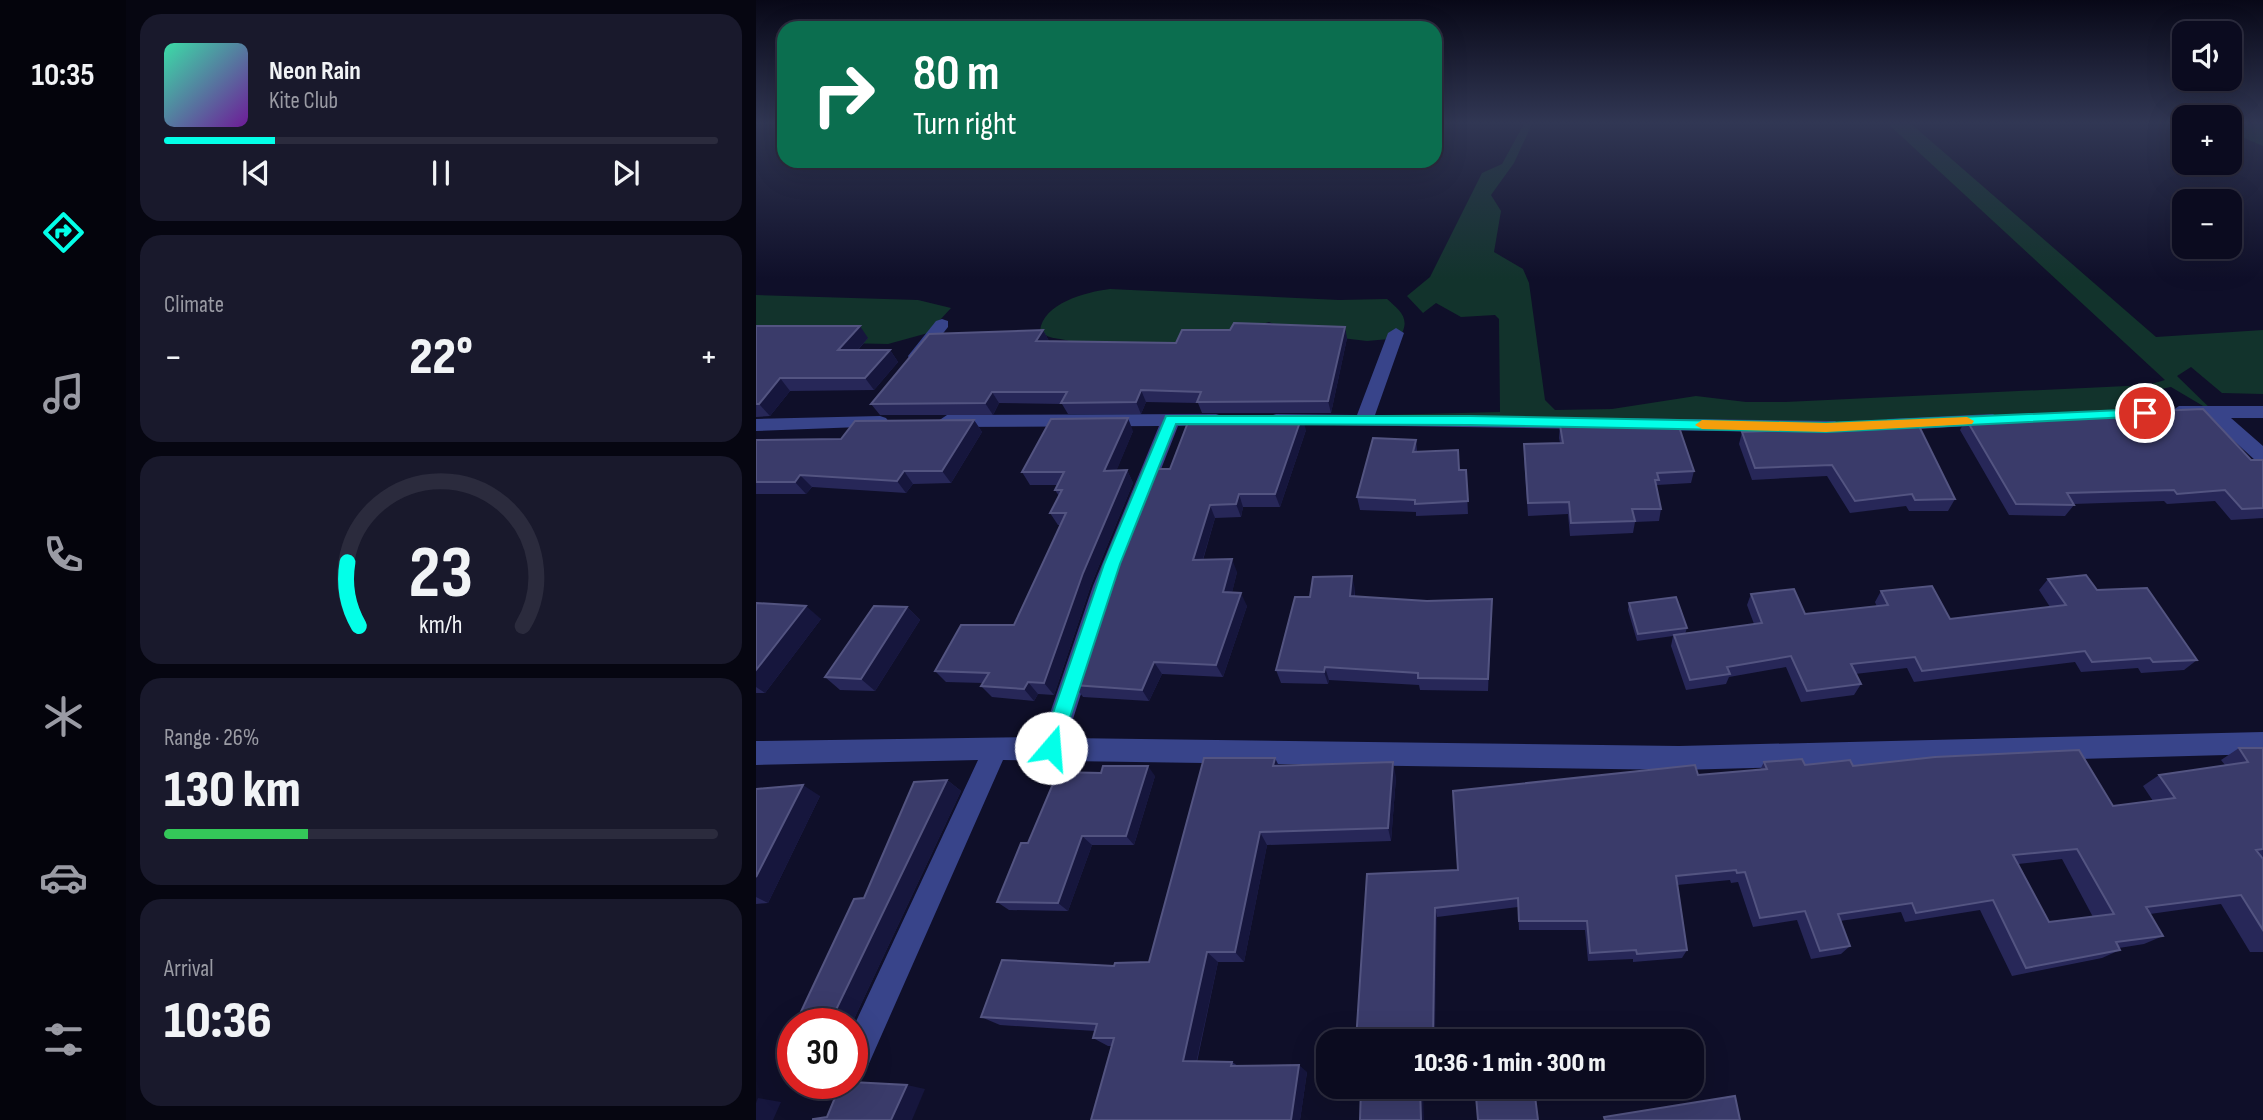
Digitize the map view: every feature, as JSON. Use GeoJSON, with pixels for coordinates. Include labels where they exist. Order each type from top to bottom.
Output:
{"type":"FeatureCollection","features":[{"type":"Feature","properties":{"kind":"street"},"geometry":{"type":"LineString","coordinates":[[901,373],[942,324]]}},
{"type":"Feature","properties":{"kind":"street"},"geometry":{"type":"LineString","coordinates":[[1364,420],[1376,379],[1396,333]]}},
{"type":"Feature","properties":{"kind":"street"},"geometry":{"type":"LineString","coordinates":[[861,422],[877,402]]}},
{"type":"Feature","properties":{"kind":"street"},"geometry":{"type":"LineString","coordinates":[[2157,413],[2263,412]]}},
{"type":"Feature","properties":{"kind":"street"},"geometry":{"type":"LineString","coordinates":[[2215,413],[2263,456]]}},
{"type":"Feature","properties":{"kind":"street"},"geometry":{"type":"LineString","coordinates":[[928,422],[1364,420],[1861,426],[2006,419]]}},
{"type":"Feature","properties":{"kind":"street"},"geometry":{"type":"LineString","coordinates":[[1051,748],[1112,564],[1171,420]]}},
{"type":"Feature","properties":{"kind":"street"},"geometry":{"type":"LineString","coordinates":[[756,425],[901,422]]}},
{"type":"Feature","properties":{"kind":"street"},"geometry":{"type":"LineString","coordinates":[[756,752],[1051,748],[1679,758],[2263,743]]}},
{"type":"Feature","properties":{"kind":"street"},"geometry":{"type":"LineString","coordinates":[[868,1031],[996,748]]}},
{"type":"Feature","properties":{"kind":"green space"},"geometry":{"type":"Polygon","coordinates":[[[1481,174],[1506,174],[1491,195],[1501,211],[1494,252],[1523,269],[1529,283],[1545,400],[1555,410],[1612,409],[1696,396],[1746,402],[1785,402],[2148,385],[2165,380],[1943,174],[1969,174],[2156,337],[2263,330],[2263,394],[2222,393],[2191,367],[2177,376],[2215,413],[2171,387],[2156,390],[2166,405],[2156,411],[1864,424],[1379,419],[1381,415],[1500,412],[1499,319],[1495,315],[1461,317],[1436,303],[1423,313],[1407,296],[1430,277],[1481,174]]]}},
{"type":"Feature","properties":{"kind":"green space"},"geometry":{"type":"Polygon","coordinates":[[[1110,289],[1339,300],[1387,299],[1402,314],[1405,322],[1402,333],[1389,339],[1367,341],[1291,332],[1269,322],[1259,325],[1231,349],[1076,345],[1048,337],[1040,331],[1043,321],[1057,306],[1078,296],[1110,289]]]}},
{"type":"Feature","properties":{"kind":"green space"},"geometry":{"type":"Polygon","coordinates":[[[756,295],[918,300],[951,308],[928,333],[888,344],[756,341],[756,295]]]}},
{"type":"Feature","properties":{"kind":"building"},"geometry":{"type":"Polygon","coordinates":[[[1234,323],[1345,327],[1328,401],[1197,402],[1201,392],[1141,390],[1136,402],[1061,403],[1067,392],[992,392],[985,403],[871,404],[929,334],[1043,330],[1036,341],[1176,343],[1182,330],[1230,330],[1234,323]]]}},
{"type":"Feature","properties":{"kind":"building"},"geometry":{"type":"Polygon","coordinates":[[[756,326],[860,326],[838,350],[890,350],[865,378],[780,378],[759,404],[756,404],[756,326]]]}},
{"type":"Feature","properties":{"kind":"building"},"geometry":{"type":"Polygon","coordinates":[[[2203,409],[2251,460],[2263,460],[2263,508],[2242,509],[2225,490],[2177,494],[2174,490],[2067,493],[2074,505],[2016,504],[1966,419],[2203,409]]]}},
{"type":"Feature","properties":{"kind":"building"},"geometry":{"type":"Polygon","coordinates":[[[1302,416],[1275,494],[1239,494],[1236,504],[1210,505],[1193,560],[1232,559],[1223,592],[1241,593],[1216,665],[1154,662],[1142,690],[1074,685],[1110,574],[1152,469],[1170,469],[1190,417],[1302,416]]]}},
{"type":"Feature","properties":{"kind":"building"},"geometry":{"type":"Polygon","coordinates":[[[1128,418],[1104,471],[1127,470],[1083,573],[1044,683],[1028,682],[1024,689],[981,686],[989,673],[935,671],[961,625],[1014,625],[1066,513],[1050,513],[1062,490],[1055,490],[1064,472],[1022,472],[1051,419],[1128,418]]]}},
{"type":"Feature","properties":{"kind":"building"},"geometry":{"type":"Polygon","coordinates":[[[974,420],[942,471],[904,471],[897,481],[800,475],[795,482],[756,482],[756,440],[841,439],[855,421],[974,420]]]}},
{"type":"Feature","properties":{"kind":"building"},"geometry":{"type":"Polygon","coordinates":[[[1916,420],[1955,499],[1915,500],[1912,494],[1855,501],[1832,465],[1755,468],[1742,432],[1813,429],[1810,424],[1916,420]]]}},
{"type":"Feature","properties":{"kind":"building"},"geometry":{"type":"Polygon","coordinates":[[[1678,424],[1694,471],[1657,473],[1659,480],[1655,480],[1661,509],[1632,509],[1635,521],[1571,523],[1569,502],[1528,503],[1524,444],[1563,443],[1560,425],[1678,424]]]}},
{"type":"Feature","properties":{"kind":"building"},"geometry":{"type":"Polygon","coordinates":[[[1373,438],[1416,440],[1413,452],[1458,450],[1459,470],[1466,470],[1468,501],[1415,504],[1415,500],[1357,497],[1373,438]]]}},
{"type":"Feature","properties":{"kind":"building"},"geometry":{"type":"Polygon","coordinates":[[[2086,575],[2097,590],[2147,588],[2197,660],[2153,662],[2150,658],[2092,662],[2085,651],[1922,671],[1915,657],[1851,664],[1861,684],[1807,691],[1791,656],[1727,667],[1730,674],[1690,680],[1674,635],[1762,623],[1751,594],[1794,589],[1805,614],[1888,605],[1881,591],[1932,586],[1950,619],[2066,605],[2048,579],[2086,575]]]}},
{"type":"Feature","properties":{"kind":"building"},"geometry":{"type":"Polygon","coordinates":[[[1352,576],[1350,596],[1427,601],[1492,599],[1488,679],[1418,678],[1418,673],[1325,667],[1324,672],[1276,670],[1295,597],[1310,597],[1313,577],[1352,576]]]}},
{"type":"Feature","properties":{"kind":"building"},"geometry":{"type":"Polygon","coordinates":[[[1676,597],[1687,628],[1638,634],[1629,603],[1676,597]]]}},
{"type":"Feature","properties":{"kind":"building"},"geometry":{"type":"Polygon","coordinates":[[[756,603],[806,606],[756,670],[756,603]]]}},
{"type":"Feature","properties":{"kind":"building"},"geometry":{"type":"Polygon","coordinates":[[[874,606],[907,607],[861,679],[825,677],[874,606]]]}},
{"type":"Feature","properties":{"kind":"building"},"geometry":{"type":"Polygon","coordinates":[[[2239,748],[2263,748],[2263,849],[2256,850],[2263,859],[2263,930],[2241,895],[2146,907],[2163,936],[2116,942],[2120,950],[2026,968],[1993,900],[1916,913],[1912,903],[1838,914],[1850,946],[1820,951],[1805,911],[1760,918],[1745,872],[1737,873],[1736,870],[1676,876],[1687,950],[1637,954],[1636,950],[1590,953],[1587,921],[1519,921],[1518,898],[1435,908],[1433,1029],[1357,1029],[1367,874],[1458,870],[1453,791],[1695,765],[1698,775],[1767,769],[1764,762],[1802,759],[1805,765],[1850,760],[1853,766],[1935,757],[2079,750],[2113,806],[2175,798],[2159,775],[2248,762],[2239,748]],[[2077,849],[2013,855],[2049,922],[2114,914],[2077,849]]]}},
{"type":"Feature","properties":{"kind":"building"},"geometry":{"type":"Polygon","coordinates":[[[1204,758],[1275,758],[1273,766],[1393,762],[1388,828],[1260,832],[1235,952],[1207,952],[1183,1061],[1232,1062],[1231,1066],[1299,1065],[1291,1120],[1091,1120],[1114,1038],[1093,1038],[1097,1024],[981,1017],[1002,960],[1114,966],[1115,963],[1149,962],[1204,758]]]}},
{"type":"Feature","properties":{"kind":"building"},"geometry":{"type":"Polygon","coordinates":[[[1103,766],[1148,766],[1126,836],[1082,836],[1058,903],[997,902],[1021,843],[1028,843],[1058,772],[1101,773],[1103,766]]]}},
{"type":"Feature","properties":{"kind":"building"},"geometry":{"type":"Polygon","coordinates":[[[947,780],[837,1008],[803,1008],[854,899],[864,898],[914,782],[947,780]]]}},
{"type":"Feature","properties":{"kind":"building"},"geometry":{"type":"Polygon","coordinates":[[[803,785],[756,877],[756,789],[803,785]]]}},
{"type":"Feature","properties":{"kind":"building"},"geometry":{"type":"Polygon","coordinates":[[[868,1083],[907,1085],[891,1120],[813,1120],[827,1117],[834,1099],[868,1099],[868,1083]]]}},
{"type":"Feature","properties":{"kind":"building"},"geometry":{"type":"Polygon","coordinates":[[[1735,1096],[1740,1120],[1605,1120],[1604,1117],[1735,1096]]]}},
{"type":"Feature","properties":{"kind":"building"},"geometry":{"type":"Polygon","coordinates":[[[1361,1099],[1420,1099],[1421,1120],[1360,1120],[1361,1099]]]}},
{"type":"Feature","properties":{"kind":"building"},"geometry":{"type":"Polygon","coordinates":[[[1476,1099],[1535,1099],[1538,1120],[1478,1120],[1476,1099]]]}},
{"type":"Feature","properties":{"kind":"slow traffic"},"geometry":{"type":"LineString","coordinates":[[1702,425],[1826,427],[1967,421]]}},
{"type":"Feature","properties":{"kind":"route"},"geometry":{"type":"LineString","coordinates":[[1051,748],[1112,564],[1171,420],[1470,420],[1826,427],[2145,413]]}}]}
